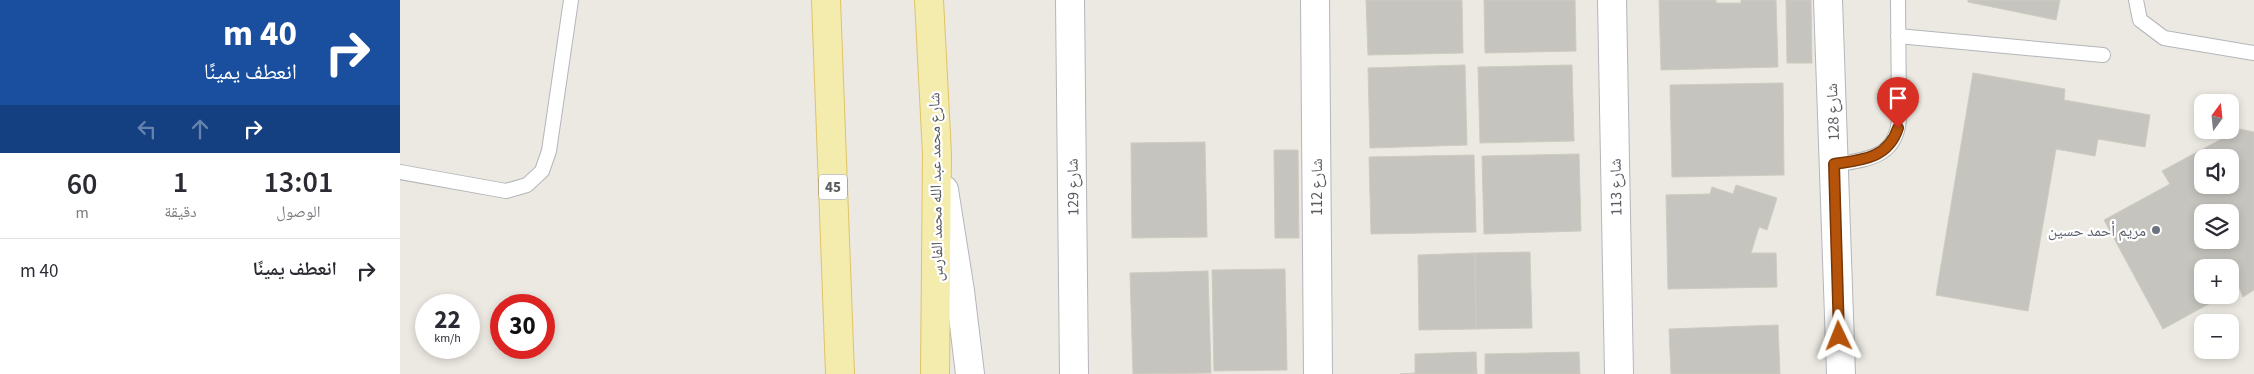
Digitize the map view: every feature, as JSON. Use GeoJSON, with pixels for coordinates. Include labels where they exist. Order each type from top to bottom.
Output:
{"type":"FeatureCollection","features":[{"type":"Feature","properties":{"kind":"main road","name":"45"},"geometry":{"type":"LineString","coordinates":[[826,0],[840,374]]}},
{"type":"Feature","properties":{"kind":"main road","name":"شارع محمد عبد الله محمد الفارس"},"geometry":{"type":"LineString","coordinates":[[929,0],[937,154],[935,374]]}},
{"type":"Feature","properties":{"kind":"street","name":"شارع 129"},"geometry":{"type":"LineString","coordinates":[[1070,0],[1074,374]]}},
{"type":"Feature","properties":{"kind":"street","name":"شارع 112"},"geometry":{"type":"LineString","coordinates":[[1315,0],[1318,374]]}},
{"type":"Feature","properties":{"kind":"street","name":"شارع 113"},"geometry":{"type":"LineString","coordinates":[[1612,0],[1619,374]]}},
{"type":"Feature","properties":{"kind":"street","name":"شارع 128"},"geometry":{"type":"LineString","coordinates":[[1828,0],[1841,374]]}},
{"type":"Feature","properties":{"kind":"street"},"geometry":{"type":"LineString","coordinates":[[937,154],[960,291],[970,374]]}},
{"type":"Feature","properties":{"kind":"lane"},"geometry":{"type":"LineString","coordinates":[[400,172],[506,191],[527,185],[542,170],[549,151],[571,0]]}},
{"type":"Feature","properties":{"kind":"lane"},"geometry":{"type":"LineString","coordinates":[[1834,164],[1877,156],[1884,151],[1895,137],[1898,119],[1898,0]]}},
{"type":"Feature","properties":{"kind":"lane"},"geometry":{"type":"LineString","coordinates":[[2136,0],[2140,20],[2164,38],[2254,53]]}},
{"type":"Feature","properties":{"kind":"lane"},"geometry":{"type":"LineString","coordinates":[[1898,36],[2103,55]]}},
{"type":"Feature","properties":{"kind":"building"},"geometry":{"type":"Polygon","coordinates":[[[1366,0],[1462,0],[1463,53],[1368,55],[1366,0]]]}},
{"type":"Feature","properties":{"kind":"building"},"geometry":{"type":"Polygon","coordinates":[[[1484,0],[1575,0],[1576,51],[1485,53],[1484,0]]]}},
{"type":"Feature","properties":{"kind":"building"},"geometry":{"type":"Polygon","coordinates":[[[1659,0],[1716,0],[1716,3],[1741,3],[1741,0],[1776,0],[1778,67],[1661,70],[1659,0]]]}},
{"type":"Feature","properties":{"kind":"building"},"geometry":{"type":"Polygon","coordinates":[[[1786,0],[1811,0],[1812,63],[1787,63],[1786,0]]]}},
{"type":"Feature","properties":{"kind":"building"},"geometry":{"type":"Polygon","coordinates":[[[1968,0],[2060,0],[2056,20],[1968,2],[1968,0]]]}},
{"type":"Feature","properties":{"kind":"building"},"geometry":{"type":"Polygon","coordinates":[[[1465,65],[1467,145],[1370,148],[1368,68],[1465,65]]]}},
{"type":"Feature","properties":{"kind":"building"},"geometry":{"type":"Polygon","coordinates":[[[1572,65],[1574,141],[1480,143],[1478,67],[1572,65]]]}},
{"type":"Feature","properties":{"kind":"building"},"geometry":{"type":"Polygon","coordinates":[[[1973,73],[2065,89],[2064,100],[2150,115],[2145,147],[2098,139],[2095,156],[2056,149],[2028,311],[1936,295],[1973,73]]]}},
{"type":"Feature","properties":{"kind":"building"},"geometry":{"type":"Polygon","coordinates":[[[1783,83],[1784,175],[1672,177],[1670,85],[1783,83]]]}},
{"type":"Feature","properties":{"kind":"building","name":"مريم أحمد حسين"},"geometry":{"type":"Polygon","coordinates":[[[2240,129],[2254,132],[2254,290],[2243,297],[2239,287],[2239,259],[2194,259],[2194,304],[2209,304],[2163,329],[2104,220],[2170,184],[2162,171],[2194,154],[2194,194],[2239,194],[2239,149],[2203,149],[2221,139],[2239,139],[2240,129]]]}},
{"type":"Feature","properties":{"kind":"building"},"geometry":{"type":"Polygon","coordinates":[[[1205,142],[1207,237],[1132,238],[1131,143],[1205,142]]]}},
{"type":"Feature","properties":{"kind":"building"},"geometry":{"type":"Polygon","coordinates":[[[1274,150],[1298,150],[1299,238],[1275,238],[1274,150]]]}},
{"type":"Feature","properties":{"kind":"building"},"geometry":{"type":"Polygon","coordinates":[[[1579,154],[1581,231],[1484,234],[1482,156],[1579,154]]]}},
{"type":"Feature","properties":{"kind":"building"},"geometry":{"type":"Polygon","coordinates":[[[1474,155],[1476,232],[1371,234],[1369,157],[1474,155]]]}},
{"type":"Feature","properties":{"kind":"building"},"geometry":{"type":"Polygon","coordinates":[[[1736,185],[1777,198],[1767,230],[1759,227],[1751,253],[1776,253],[1777,287],[1668,289],[1666,195],[1710,194],[1712,187],[1733,194],[1736,185]]]}},
{"type":"Feature","properties":{"kind":"building"},"geometry":{"type":"Polygon","coordinates":[[[1530,252],[1532,328],[1476,329],[1475,253],[1530,252]]]}},
{"type":"Feature","properties":{"kind":"building"},"geometry":{"type":"Polygon","coordinates":[[[1475,253],[1476,329],[1419,330],[1418,255],[1475,253]]]}},
{"type":"Feature","properties":{"kind":"building"},"geometry":{"type":"Polygon","coordinates":[[[1285,269],[1287,370],[1214,371],[1212,270],[1285,269]]]}},
{"type":"Feature","properties":{"kind":"building"},"geometry":{"type":"Polygon","coordinates":[[[1208,271],[1211,373],[1133,374],[1130,273],[1208,271]]]}},
{"type":"Feature","properties":{"kind":"building"},"geometry":{"type":"Polygon","coordinates":[[[1778,325],[1780,374],[1671,374],[1669,329],[1778,325]]]}},
{"type":"Feature","properties":{"kind":"building"},"geometry":{"type":"Polygon","coordinates":[[[1476,352],[1477,374],[1400,374],[1415,373],[1415,354],[1476,352]]]}},
{"type":"Feature","properties":{"kind":"building"},"geometry":{"type":"Polygon","coordinates":[[[1579,352],[1580,374],[1485,374],[1485,354],[1579,352]]]}},
{"type":"Feature","properties":{"kind":"place","name":"مريم أحمد حسين"},"geometry":{"type":"Point","coordinates":[2156,230]}},
{"type":"Feature","properties":{"kind":"route"},"geometry":{"type":"LineString","coordinates":[[1839,336],[1834,164],[1877,156],[1890,144],[1898,128]]}}]}
